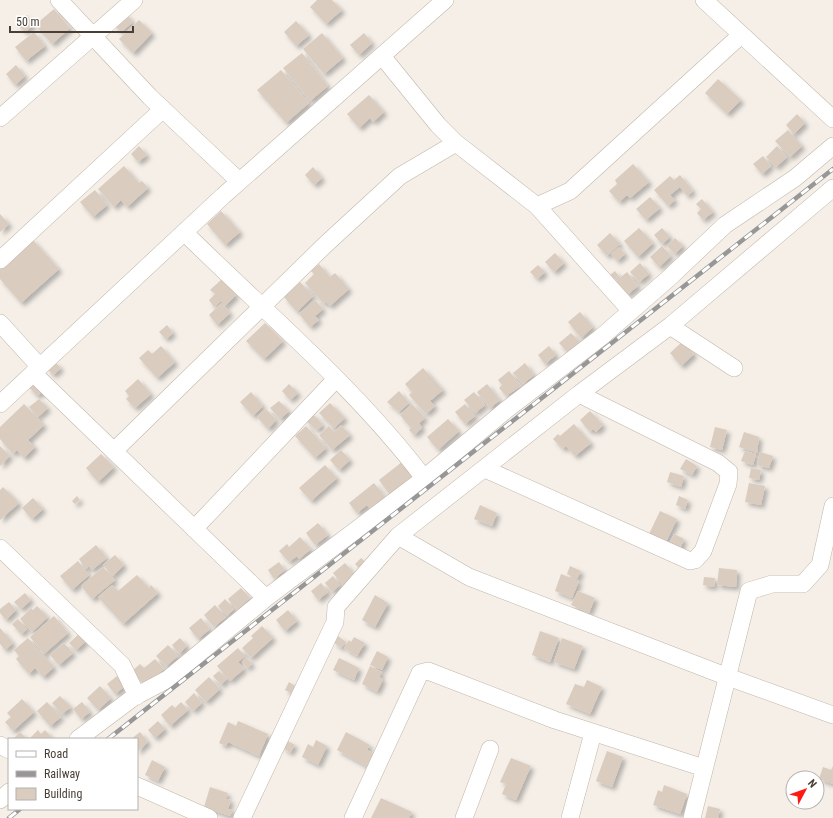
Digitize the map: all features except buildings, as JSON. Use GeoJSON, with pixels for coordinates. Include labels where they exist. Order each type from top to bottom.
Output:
{"type":"FeatureCollection","features":[{"type":"Feature","properties":{"kind":"street"},"geometry":{"type":"LineString","coordinates":[[59,0],[163,109],[239,181]]}},
{"type":"Feature","properties":{"kind":"street"},"geometry":{"type":"LineString","coordinates":[[0,118],[134,0]]}},
{"type":"Feature","properties":{"kind":"street"},"geometry":{"type":"LineString","coordinates":[[0,404],[239,181],[445,0]]}},
{"type":"Feature","properties":{"kind":"street"},"geometry":{"type":"LineString","coordinates":[[704,0],[833,119]]}},
{"type":"Feature","properties":{"kind":"street"},"geometry":{"type":"LineString","coordinates":[[537,206],[570,191],[741,35]]}},
{"type":"Feature","properties":{"kind":"street"},"geometry":{"type":"LineString","coordinates":[[382,56],[438,125],[456,143],[537,206],[631,312]]}},
{"type":"Feature","properties":{"kind":"street"},"geometry":{"type":"LineString","coordinates":[[0,260],[163,109]]}},
{"type":"Feature","properties":{"kind":"street"},"geometry":{"type":"LineString","coordinates":[[114,451],[326,244],[400,176],[456,143]]}},
{"type":"Feature","properties":{"kind":"street"},"geometry":{"type":"LineString","coordinates":[[79,738],[137,696],[168,679],[266,598],[424,478],[506,410],[600,338],[631,312],[725,225],[795,178],[833,146]]}},
{"type":"Feature","properties":{"kind":"street"},"geometry":{"type":"LineString","coordinates":[[242,818],[335,622],[336,607],[398,536],[579,394],[670,326],[833,188]]}},
{"type":"Feature","properties":{"kind":"street"},"geometry":{"type":"LineString","coordinates":[[184,232],[336,379],[407,455],[424,478]]}},
{"type":"Feature","properties":{"kind":"street"},"geometry":{"type":"LineString","coordinates":[[0,323],[36,370],[114,451],[266,598]]}},
{"type":"Feature","properties":{"kind":"street"},"geometry":{"type":"LineString","coordinates":[[670,326],[734,368]]}},
{"type":"Feature","properties":{"kind":"street"},"geometry":{"type":"LineString","coordinates":[[194,529],[336,379]]}},
{"type":"Feature","properties":{"kind":"street"},"geometry":{"type":"LineString","coordinates":[[485,469],[690,562],[696,560],[703,551],[728,484],[729,472],[718,463],[579,394]]}},
{"type":"Feature","properties":{"kind":"street"},"geometry":{"type":"LineString","coordinates":[[692,818],[749,591],[772,584],[803,584],[820,565],[833,506]]}},
{"type":"Feature","properties":{"kind":"street"},"geometry":{"type":"LineString","coordinates":[[398,536],[470,577],[728,677],[833,715]]}},
{"type":"Feature","properties":{"kind":"street"},"geometry":{"type":"LineString","coordinates":[[0,548],[122,665],[137,696]]}},
{"type":"Feature","properties":{"kind":"street"},"geometry":{"type":"LineString","coordinates":[[353,818],[377,771],[420,673],[428,671],[519,707],[593,733],[704,768]]}},
{"type":"Feature","properties":{"kind":"street"},"geometry":{"type":"LineString","coordinates":[[570,818],[593,733]]}},
{"type":"Feature","properties":{"kind":"street"},"geometry":{"type":"LineString","coordinates":[[464,818],[490,749]]}},
{"type":"Feature","properties":{"kind":"street"},"geometry":{"type":"LineString","coordinates":[[138,786],[209,818]]}},
{"type":"Feature","properties":{"kind":"street"},"geometry":{"type":"LineString","coordinates":[[0,800],[8,793]]}},
{"type":"Feature","properties":{"kind":"railway"},"geometry":{"type":"LineString","coordinates":[[109,738],[833,169]]}},
{"type":"Feature","properties":{"kind":"railway"},"geometry":{"type":"LineString","coordinates":[[9,818],[19,810]]}}]}
